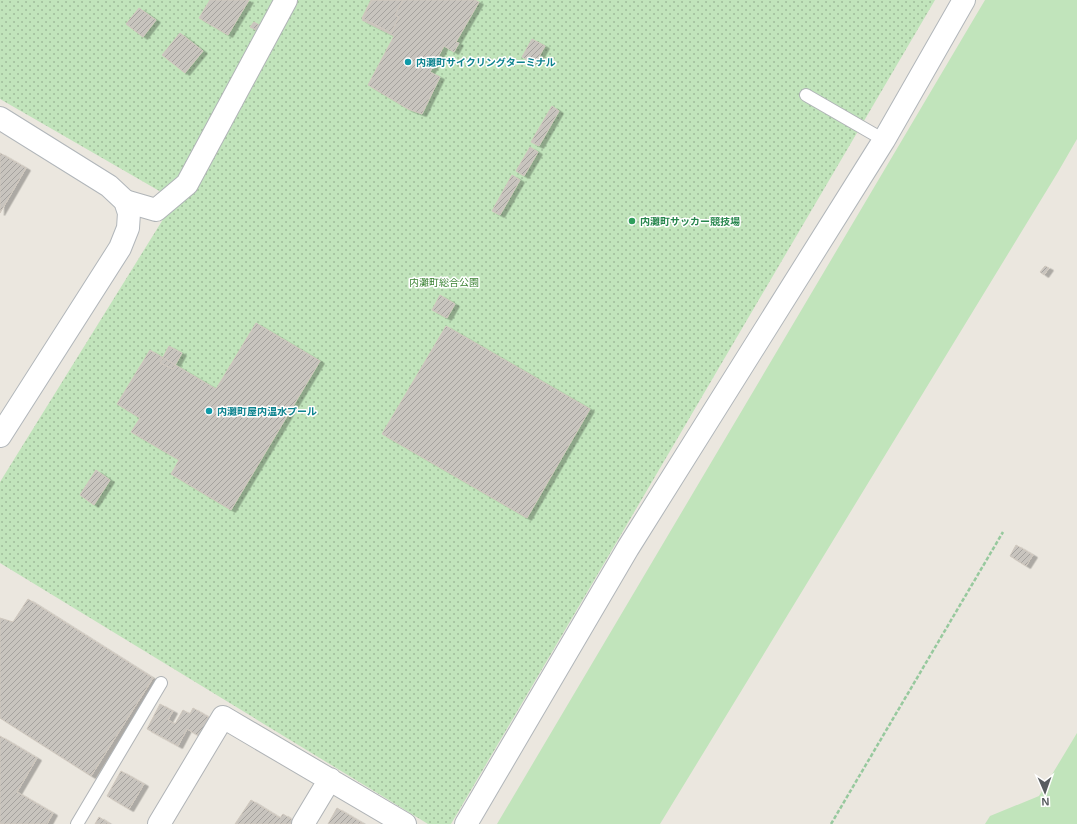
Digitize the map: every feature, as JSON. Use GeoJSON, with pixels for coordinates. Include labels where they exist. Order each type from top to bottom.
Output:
{"type":"FeatureCollection","features":[{"type":"Feature","properties":{"kind":"street"},"geometry":{"type":"LineString","coordinates":[[0,118],[103,182],[125,201],[156,210],[187,184],[286,0]]}},
{"type":"Feature","properties":{"kind":"street"},"geometry":{"type":"LineString","coordinates":[[466,824],[628,548],[884,140],[964,0]]}},
{"type":"Feature","properties":{"kind":"street"},"geometry":{"type":"LineString","coordinates":[[0,436],[120,248],[128,228],[129,213],[125,201]]}},
{"type":"Feature","properties":{"kind":"street"},"geometry":{"type":"LineString","coordinates":[[159,824],[223,717],[405,824]]}},
{"type":"Feature","properties":{"kind":"street"},"geometry":{"type":"LineString","coordinates":[[303,824],[330,779]]}},
{"type":"Feature","properties":{"kind":"lane"},"geometry":{"type":"LineString","coordinates":[[806,95],[884,140]]}},
{"type":"Feature","properties":{"kind":"lane"},"geometry":{"type":"LineString","coordinates":[[77,824],[161,683]]}},
{"type":"Feature","properties":{"kind":"path"},"geometry":{"type":"LineString","coordinates":[[831,824],[1003,532]]}},
{"type":"Feature","properties":{"kind":"green space","name":"内灘町総合公園"},"geometry":{"type":"Polygon","coordinates":[[[0,0],[935,0],[451,824],[428,824],[0,563],[0,482],[175,200],[0,99],[0,0]]]}},
{"type":"Feature","properties":{"kind":"green space"},"geometry":{"type":"Polygon","coordinates":[[[985,0],[1077,0],[1077,139],[1058,172],[660,824],[497,824],[985,0]]]}},
{"type":"Feature","properties":{"kind":"green space"},"geometry":{"type":"Polygon","coordinates":[[[1077,733],[1077,824],[985,824],[990,816],[1039,796],[1077,733]]]}},
{"type":"Feature","properties":{"kind":"building"},"geometry":{"type":"Polygon","coordinates":[[[210,0],[249,0],[228,35],[199,18],[210,0]]]}},
{"type":"Feature","properties":{"kind":"building"},"geometry":{"type":"Polygon","coordinates":[[[371,0],[403,0],[395,15],[399,17],[391,33],[362,18],[371,0]]]}},
{"type":"Feature","properties":{"kind":"building","name":"内灘町サイクリングターミナル"},"geometry":{"type":"Polygon","coordinates":[[[372,0],[475,0],[479,2],[456,42],[459,43],[454,52],[444,46],[430,72],[440,77],[422,114],[408,109],[368,85],[394,36],[362,20],[372,0]]]}},
{"type":"Feature","properties":{"kind":"building"},"geometry":{"type":"Polygon","coordinates":[[[139,8],[156,20],[143,37],[126,24],[139,8]]]}},
{"type":"Feature","properties":{"kind":"building"},"geometry":{"type":"Polygon","coordinates":[[[254,22],[261,26],[258,31],[250,27],[254,22]]]}},
{"type":"Feature","properties":{"kind":"building"},"geometry":{"type":"Polygon","coordinates":[[[180,33],[203,51],[185,73],[162,55],[180,33]]]}},
{"type":"Feature","properties":{"kind":"building"},"geometry":{"type":"Polygon","coordinates":[[[532,39],[545,46],[535,64],[522,57],[532,39]]]}},
{"type":"Feature","properties":{"kind":"building"},"geometry":{"type":"Polygon","coordinates":[[[552,106],[559,111],[539,146],[531,142],[552,106]]]}},
{"type":"Feature","properties":{"kind":"building"},"geometry":{"type":"Polygon","coordinates":[[[530,147],[538,152],[524,176],[516,171],[530,147]]]}},
{"type":"Feature","properties":{"kind":"building"},"geometry":{"type":"Polygon","coordinates":[[[0,153],[26,168],[0,213],[0,153]]]}},
{"type":"Feature","properties":{"kind":"building"},"geometry":{"type":"Polygon","coordinates":[[[512,175],[520,180],[500,215],[492,211],[512,175]]]}},
{"type":"Feature","properties":{"kind":"building"},"geometry":{"type":"Polygon","coordinates":[[[1045,266],[1049,268],[1044,275],[1040,272],[1045,266]]]}},
{"type":"Feature","properties":{"kind":"building"},"geometry":{"type":"Polygon","coordinates":[[[440,295],[455,304],[447,318],[432,310],[440,295]]]}},
{"type":"Feature","properties":{"kind":"building","name":"内灘町屋内温水プール"},"geometry":{"type":"Polygon","coordinates":[[[256,323],[320,361],[231,510],[171,474],[179,460],[131,432],[140,418],[117,404],[150,350],[216,389],[256,323]]]}},
{"type":"Feature","properties":{"kind":"building"},"geometry":{"type":"Polygon","coordinates":[[[446,326],[590,409],[527,518],[382,434],[446,326]]]}},
{"type":"Feature","properties":{"kind":"building"},"geometry":{"type":"Polygon","coordinates":[[[169,346],[182,353],[173,369],[160,363],[169,346]]]}},
{"type":"Feature","properties":{"kind":"building"},"geometry":{"type":"Polygon","coordinates":[[[96,470],[110,480],[94,505],[80,495],[96,470]]]}},
{"type":"Feature","properties":{"kind":"building"},"geometry":{"type":"Polygon","coordinates":[[[1016,545],[1033,555],[1026,566],[1010,556],[1016,545]]]}},
{"type":"Feature","properties":{"kind":"building"},"geometry":{"type":"Polygon","coordinates":[[[28,599],[153,678],[91,776],[0,718],[0,618],[13,622],[28,599]]]}},
{"type":"Feature","properties":{"kind":"building"},"geometry":{"type":"Polygon","coordinates":[[[160,704],[173,711],[168,720],[175,724],[183,710],[190,714],[193,708],[210,718],[199,736],[187,729],[178,746],[147,729],[160,704]]]}},
{"type":"Feature","properties":{"kind":"building"},"geometry":{"type":"Polygon","coordinates":[[[0,736],[37,758],[17,792],[53,813],[47,824],[0,824],[0,736]]]}},
{"type":"Feature","properties":{"kind":"building"},"geometry":{"type":"Polygon","coordinates":[[[121,771],[144,784],[129,809],[107,796],[121,771]]]}},
{"type":"Feature","properties":{"kind":"building"},"geometry":{"type":"Polygon","coordinates":[[[251,800],[280,818],[283,814],[294,821],[292,824],[235,824],[251,800]]]}},
{"type":"Feature","properties":{"kind":"building"},"geometry":{"type":"Polygon","coordinates":[[[337,808],[364,824],[328,824],[337,808]]]}},
{"type":"Feature","properties":{"kind":"building"},"geometry":{"type":"Polygon","coordinates":[[[99,817],[110,824],[95,824],[99,817]]]}},
{"type":"Feature","properties":{"kind":"place","name":"内灘町サイクリングターミナル"},"geometry":{"type":"Point","coordinates":[408,62]}},
{"type":"Feature","properties":{"kind":"place","name":"内灘町サッカー競技場"},"geometry":{"type":"Point","coordinates":[632,221]}},
{"type":"Feature","properties":{"kind":"place","name":"内灘町屋内温水プール"},"geometry":{"type":"Point","coordinates":[209,411]}}]}
